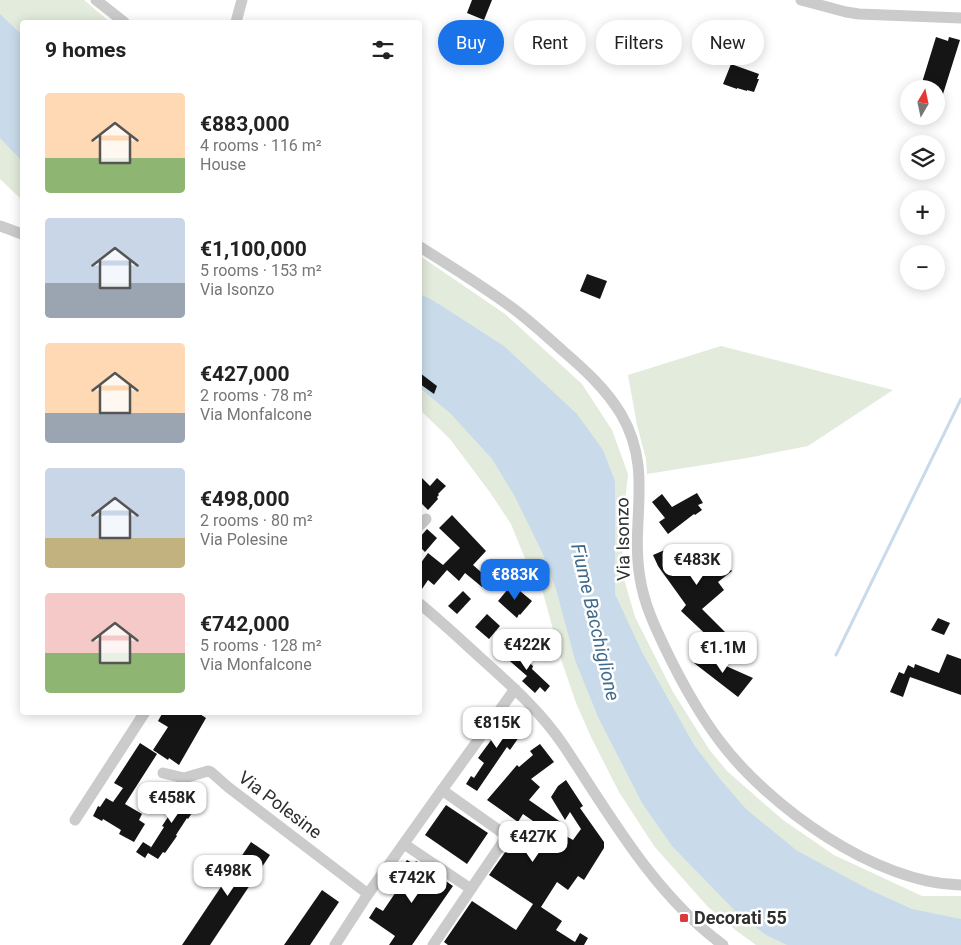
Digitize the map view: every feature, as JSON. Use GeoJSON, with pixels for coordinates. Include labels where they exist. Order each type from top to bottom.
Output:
{"type":"FeatureCollection","features":[{"type":"Feature","properties":{"kind":"street"},"geometry":{"type":"LineString","coordinates":[[96,0],[121,20]]}},
{"type":"Feature","properties":{"kind":"street"},"geometry":{"type":"LineString","coordinates":[[237,20],[242,0]]}},
{"type":"Feature","properties":{"kind":"street"},"geometry":{"type":"LineString","coordinates":[[801,0],[859,14],[961,18]]}},
{"type":"Feature","properties":{"kind":"street"},"geometry":{"type":"LineString","coordinates":[[0,226],[20,233]]}},
{"type":"Feature","properties":{"kind":"street","name":"Via Isonzo"},"geometry":{"type":"LineString","coordinates":[[422,248],[474,280],[533,325],[586,371],[621,414],[636,450],[639,468],[638,558],[644,600],[684,686],[706,722],[732,757],[771,795],[844,848],[890,870],[911,877],[934,883],[961,885]]}},
{"type":"Feature","properties":{"kind":"street"},"geometry":{"type":"LineString","coordinates":[[422,606],[536,710],[555,732],[622,835],[657,881],[683,910],[723,945]]}},
{"type":"Feature","properties":{"kind":"street"},"geometry":{"type":"LineString","coordinates":[[335,945],[368,894],[515,689]]}},
{"type":"Feature","properties":{"kind":"street"},"geometry":{"type":"LineString","coordinates":[[75,820],[142,715]]}},
{"type":"Feature","properties":{"kind":"street","name":"Via Polesine"},"geometry":{"type":"LineString","coordinates":[[164,773],[184,778],[206,771],[211,772],[368,894]]}},
{"type":"Feature","properties":{"kind":"street"},"geometry":{"type":"LineString","coordinates":[[433,945],[506,836],[442,790]]}},
{"type":"Feature","properties":{"kind":"street"},"geometry":{"type":"LineString","coordinates":[[404,844],[471,889]]}},
{"type":"Feature","properties":{"kind":"green space"},"geometry":{"type":"Polygon","coordinates":[[[0,0],[84,0],[108,20],[20,20],[20,198],[0,179],[0,0]]]}},
{"type":"Feature","properties":{"kind":"green space"},"geometry":{"type":"Polygon","coordinates":[[[422,257],[505,314],[582,384],[612,430],[628,474],[623,523],[622,572],[635,617],[673,692],[709,749],[727,771],[783,820],[834,855],[922,896],[961,896],[961,945],[756,945],[708,907],[654,846],[619,792],[576,703],[562,662],[543,593],[524,556],[511,524],[450,439],[422,412],[422,257]]]}},
{"type":"Feature","properties":{"kind":"green space"},"geometry":{"type":"Polygon","coordinates":[[[721,346],[893,390],[808,446],[647,474],[646,459],[637,425],[628,375],[721,346]]]}},
{"type":"Feature","properties":{"kind":"water"},"geometry":{"type":"Polygon","coordinates":[[[0,14],[20,33],[20,159],[0,138],[0,14]]]}},
{"type":"Feature","properties":{"kind":"water","name":"Fiume Bacchiglione"},"geometry":{"type":"Polygon","coordinates":[[[422,295],[504,346],[577,414],[603,450],[615,481],[615,594],[642,652],[694,745],[720,779],[746,809],[796,850],[868,889],[912,909],[961,919],[961,945],[787,945],[766,935],[739,915],[672,846],[642,803],[598,717],[575,660],[556,589],[542,552],[514,495],[492,459],[451,414],[422,390],[422,295]]]}},
{"type":"Feature","properties":{"kind":"building"},"geometry":{"type":"Polygon","coordinates":[[[472,0],[492,0],[484,20],[467,13],[472,0]]]}},
{"type":"Feature","properties":{"kind":"building"},"geometry":{"type":"Polygon","coordinates":[[[936,37],[948,41],[949,37],[960,40],[945,88],[945,80],[923,80],[936,37]]]}},
{"type":"Feature","properties":{"kind":"building"},"geometry":{"type":"Polygon","coordinates":[[[731,65],[759,74],[754,92],[723,84],[731,65]]]}},
{"type":"Feature","properties":{"kind":"building"},"geometry":{"type":"Polygon","coordinates":[[[587,274],[607,281],[600,299],[580,291],[587,274]]]}},
{"type":"Feature","properties":{"kind":"building"},"geometry":{"type":"Polygon","coordinates":[[[422,375],[437,386],[434,394],[422,385],[422,375]]]}},
{"type":"Feature","properties":{"kind":"building"},"geometry":{"type":"Polygon","coordinates":[[[422,478],[430,486],[437,478],[446,486],[438,494],[438,499],[428,510],[422,504],[422,478]]]}},
{"type":"Feature","properties":{"kind":"building"},"geometry":{"type":"Polygon","coordinates":[[[697,493],[703,503],[698,505],[702,510],[668,534],[659,522],[665,518],[652,502],[662,494],[672,507],[697,493]]]}},
{"type":"Feature","properties":{"kind":"building"},"geometry":{"type":"Polygon","coordinates":[[[452,515],[486,551],[473,565],[489,579],[482,587],[465,573],[459,581],[447,570],[434,585],[428,580],[422,589],[422,561],[428,553],[443,565],[460,548],[439,528],[452,515]]]}},
{"type":"Feature","properties":{"kind":"building"},"geometry":{"type":"Polygon","coordinates":[[[427,529],[437,538],[425,552],[422,549],[422,535],[427,529]]]}},
{"type":"Feature","properties":{"kind":"building"},"geometry":{"type":"Polygon","coordinates":[[[709,545],[732,571],[718,582],[724,590],[702,609],[725,632],[715,643],[681,611],[686,605],[658,566],[653,555],[667,549],[678,569],[709,545]]]}},
{"type":"Feature","properties":{"kind":"building"},"geometry":{"type":"Polygon","coordinates":[[[514,586],[532,601],[517,618],[498,601],[508,589],[510,590],[514,586]]]}},
{"type":"Feature","properties":{"kind":"building"},"geometry":{"type":"Polygon","coordinates":[[[463,591],[471,599],[457,614],[448,606],[463,591]]]}},
{"type":"Feature","properties":{"kind":"building"},"geometry":{"type":"Polygon","coordinates":[[[487,614],[500,626],[489,639],[475,627],[487,614]]]}},
{"type":"Feature","properties":{"kind":"building"},"geometry":{"type":"Polygon","coordinates":[[[938,618],[950,623],[944,635],[931,630],[938,618]]]}},
{"type":"Feature","properties":{"kind":"building"},"geometry":{"type":"Polygon","coordinates":[[[511,647],[533,666],[532,669],[550,686],[545,692],[540,687],[535,693],[522,681],[527,676],[504,656],[511,647]]]}},
{"type":"Feature","properties":{"kind":"building"},"geometry":{"type":"Polygon","coordinates":[[[697,651],[710,661],[714,656],[726,666],[753,678],[738,697],[694,663],[693,656],[697,651]]]}},
{"type":"Feature","properties":{"kind":"building"},"geometry":{"type":"Polygon","coordinates":[[[947,654],[961,659],[961,695],[910,677],[903,697],[890,692],[899,672],[904,674],[908,665],[914,668],[915,664],[939,673],[947,654]]]}},
{"type":"Feature","properties":{"kind":"building"},"geometry":{"type":"Polygon","coordinates":[[[508,714],[526,727],[510,750],[507,747],[477,791],[466,784],[471,776],[474,778],[484,763],[478,758],[508,714]]]}},
{"type":"Feature","properties":{"kind":"building"},"geometry":{"type":"Polygon","coordinates":[[[161,715],[202,715],[206,718],[179,765],[153,750],[168,727],[158,721],[161,715]]]}},
{"type":"Feature","properties":{"kind":"building"},"geometry":{"type":"Polygon","coordinates":[[[140,743],[157,754],[125,804],[142,814],[139,820],[145,824],[134,842],[119,834],[121,830],[103,819],[102,821],[93,816],[98,806],[100,807],[106,798],[113,802],[123,788],[114,783],[140,743]]]}},
{"type":"Feature","properties":{"kind":"building"},"geometry":{"type":"Polygon","coordinates":[[[540,744],[554,762],[531,779],[540,787],[529,800],[562,823],[557,831],[573,840],[581,829],[570,812],[565,820],[551,797],[558,786],[566,780],[583,806],[580,808],[604,842],[604,848],[584,880],[578,876],[568,890],[557,882],[541,907],[562,921],[556,930],[575,942],[580,933],[588,938],[584,945],[448,945],[444,942],[472,901],[516,930],[533,904],[489,875],[513,841],[517,843],[521,837],[542,851],[553,835],[523,814],[518,822],[487,800],[517,765],[519,767],[533,755],[530,751],[540,744]]]}},
{"type":"Feature","properties":{"kind":"building"},"geometry":{"type":"Polygon","coordinates":[[[191,788],[203,796],[165,853],[163,852],[158,859],[148,853],[145,858],[136,852],[143,842],[151,847],[150,849],[170,814],[164,810],[173,797],[180,802],[191,788]]]}},
{"type":"Feature","properties":{"kind":"building"},"geometry":{"type":"Polygon","coordinates":[[[446,805],[488,833],[467,864],[425,835],[446,805]]]}},
{"type":"Feature","properties":{"kind":"building"},"geometry":{"type":"Polygon","coordinates":[[[251,842],[270,855],[210,945],[182,945],[251,842]]]}},
{"type":"Feature","properties":{"kind":"building"},"geometry":{"type":"Polygon","coordinates":[[[407,860],[414,864],[416,861],[453,886],[412,945],[389,945],[395,936],[369,918],[376,907],[383,911],[404,880],[397,875],[407,860]]]}},
{"type":"Feature","properties":{"kind":"building"},"geometry":{"type":"Polygon","coordinates":[[[322,890],[339,902],[310,945],[284,945],[322,890]]]}},
{"type":"Feature","properties":{"kind":"waterway"},"geometry":{"type":"LineString","coordinates":[[836,655],[961,399]]}},
{"type":"Feature","properties":{"kind":"place","name":"Decorati 55"},"geometry":{"type":"Point","coordinates":[684,918]}}]}
